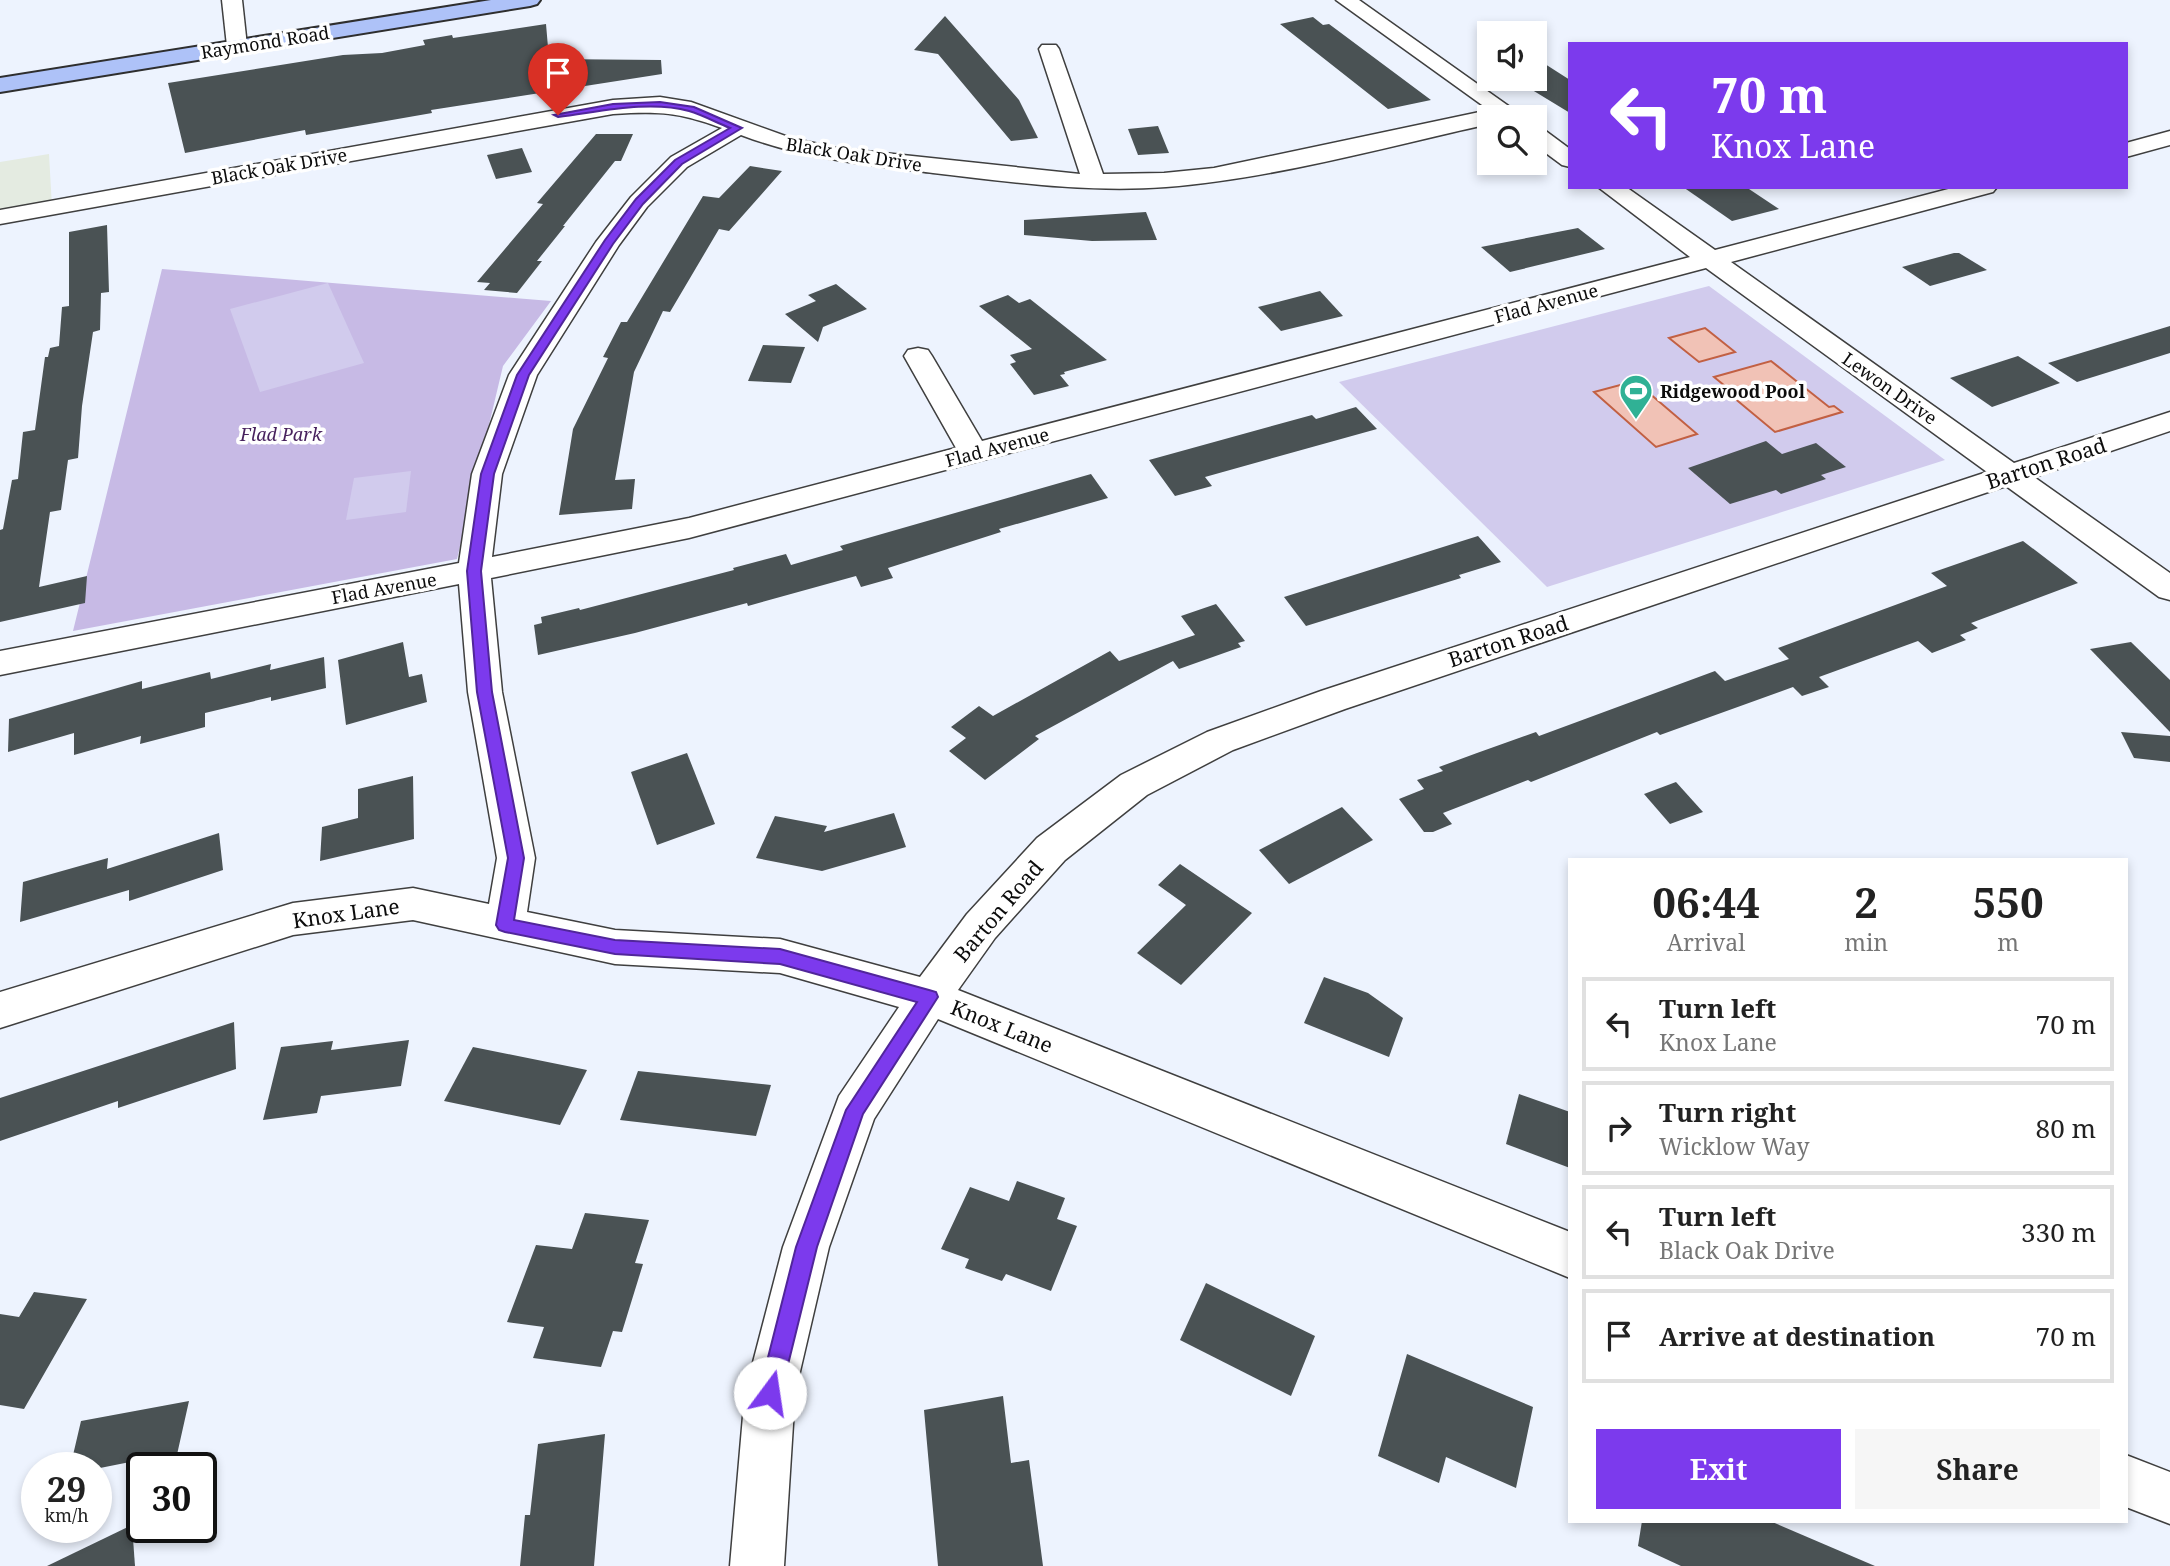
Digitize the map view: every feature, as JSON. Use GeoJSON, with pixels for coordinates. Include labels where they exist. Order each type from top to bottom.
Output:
{"type":"FeatureCollection","features":[{"type":"Feature","properties":{"kind":"main road","name":"Raymond Road"},"geometry":{"type":"LineString","coordinates":[[0,85],[432,0]]}},
{"type":"Feature","properties":{"kind":"main road","name":"Raymond Road"},"geometry":{"type":"LineString","coordinates":[[0,68],[530,0]]}},
{"type":"Feature","properties":{"kind":"street"},"geometry":{"type":"LineString","coordinates":[[232,0],[236,38]]}},
{"type":"Feature","properties":{"kind":"street"},"geometry":{"type":"LineString","coordinates":[[1346,0],[1496,105]]}},
{"type":"Feature","properties":{"kind":"street"},"geometry":{"type":"LineString","coordinates":[[1049,49],[1094,181]]}},
{"type":"Feature","properties":{"kind":"street","name":"Black Oak Drive"},"geometry":{"type":"LineString","coordinates":[[0,222],[613,107],[660,104],[691,109],[785,145],[837,155],[982,173],[1094,181],[1164,180],[1214,175],[1477,122]]}},
{"type":"Feature","properties":{"kind":"street"},"geometry":{"type":"LineString","coordinates":[[505,925],[516,858],[485,692],[474,571],[487,474],[523,375],[608,242],[639,202],[679,162],[738,128]]}},
{"type":"Feature","properties":{"kind":"street"},"geometry":{"type":"LineString","coordinates":[[2128,149],[2170,138]]}},
{"type":"Feature","properties":{"kind":"street"},"geometry":{"type":"LineString","coordinates":[[1547,143],[1568,159]]}},
{"type":"Feature","properties":{"kind":"street","name":"Lewon Drive"},"geometry":{"type":"LineString","coordinates":[[1613,189],[2170,589]]}},
{"type":"Feature","properties":{"kind":"street","name":"Flad Avenue"},"geometry":{"type":"LineString","coordinates":[[0,663],[149,630],[474,571],[689,528],[1967,189]]}},
{"type":"Feature","properties":{"kind":"street"},"geometry":{"type":"LineString","coordinates":[[918,356],[974,453]]}},
{"type":"Feature","properties":{"kind":"street","name":"Barton Road"},"geometry":{"type":"LineString","coordinates":[[757,1566],[770,1393],[806,1247],[855,1110],[929,997],[981,926],[1051,849],[1134,785],[1220,741],[1346,695],[2170,421]]}},
{"type":"Feature","properties":{"kind":"street","name":"Knox Lane"},"geometry":{"type":"LineString","coordinates":[[0,1010],[293,919],[413,904],[615,947],[780,956],[929,997],[1568,1254]]}},
{"type":"Feature","properties":{"kind":"street"},"geometry":{"type":"LineString","coordinates":[[2128,1482],[2170,1498]]}},
{"type":"Feature","properties":{"kind":"shaded area"},"geometry":{"type":"Polygon","coordinates":[[[49,154],[52,207],[0,217],[0,162],[49,154]]]}},
{"type":"Feature","properties":{"kind":"shaded area"},"geometry":{"type":"Polygon","coordinates":[[[328,283],[364,363],[260,392],[230,309],[328,283]]]}},
{"type":"Feature","properties":{"kind":"shaded area","name":"Ridgewood Pool"},"geometry":{"type":"Polygon","coordinates":[[[1709,286],[1945,460],[1547,587],[1339,382],[1709,286]]]}},
{"type":"Feature","properties":{"kind":"shaded area"},"geometry":{"type":"Polygon","coordinates":[[[1705,328],[1735,352],[1699,362],[1669,338],[1705,328]]]}},
{"type":"Feature","properties":{"kind":"shaded area"},"geometry":{"type":"Polygon","coordinates":[[[1771,361],[1829,407],[1834,406],[1842,412],[1775,432],[1721,387],[1725,386],[1714,377],[1771,361]]]}},
{"type":"Feature","properties":{"kind":"shaded area"},"geometry":{"type":"Polygon","coordinates":[[[1635,381],[1697,434],[1656,447],[1594,392],[1635,381]]]}},
{"type":"Feature","properties":{"kind":"shaded area"},"geometry":{"type":"Polygon","coordinates":[[[411,471],[406,512],[346,520],[354,478],[411,471]]]}},
{"type":"Feature","properties":{"kind":"green space","name":"Flad Park"},"geometry":{"type":"Polygon","coordinates":[[[162,269],[551,301],[503,366],[457,559],[73,631],[162,269]]]}},
{"type":"Feature","properties":{"kind":"building"},"geometry":{"type":"Polygon","coordinates":[[[945,16],[1019,100],[1038,138],[1011,141],[938,54],[914,50],[945,16]]]}},
{"type":"Feature","properties":{"kind":"building"},"geometry":{"type":"Polygon","coordinates":[[[1313,17],[1323,25],[1329,24],[1431,100],[1388,109],[1280,24],[1313,17]]]}},
{"type":"Feature","properties":{"kind":"building"},"geometry":{"type":"Polygon","coordinates":[[[546,24],[549,59],[661,60],[662,74],[431,110],[432,113],[306,135],[305,130],[185,153],[168,83],[343,55],[382,53],[425,45],[423,40],[452,35],[453,38],[546,24]]]}},
{"type":"Feature","properties":{"kind":"building"},"geometry":{"type":"Polygon","coordinates":[[[1547,65],[1568,79],[1568,112],[1534,91],[1547,91],[1547,65]]]}},
{"type":"Feature","properties":{"kind":"building"},"geometry":{"type":"Polygon","coordinates":[[[1158,126],[1169,153],[1138,155],[1128,129],[1158,126]]]}},
{"type":"Feature","properties":{"kind":"building"},"geometry":{"type":"Polygon","coordinates":[[[596,134],[633,134],[621,161],[615,161],[563,226],[537,261],[542,261],[517,293],[484,290],[490,283],[477,282],[543,204],[537,203],[596,134]]]}},
{"type":"Feature","properties":{"kind":"building"},"geometry":{"type":"Polygon","coordinates":[[[522,148],[532,172],[496,179],[487,155],[522,148]]]}},
{"type":"Feature","properties":{"kind":"building"},"geometry":{"type":"Polygon","coordinates":[[[750,166],[782,171],[729,231],[719,229],[670,312],[663,311],[634,372],[615,480],[635,479],[632,509],[559,515],[573,429],[608,358],[603,357],[621,322],[627,322],[703,196],[719,198],[750,166]]]}},
{"type":"Feature","properties":{"kind":"building"},"geometry":{"type":"Polygon","coordinates":[[[1686,189],[1749,189],[1779,209],[1732,221],[1686,189]]]}},
{"type":"Feature","properties":{"kind":"building"},"geometry":{"type":"Polygon","coordinates":[[[1146,212],[1157,240],[1092,241],[1024,235],[1024,220],[1146,212]]]}},
{"type":"Feature","properties":{"kind":"building"},"geometry":{"type":"Polygon","coordinates":[[[107,225],[109,292],[101,293],[100,330],[93,332],[82,406],[78,458],[68,460],[61,510],[50,512],[39,587],[87,576],[85,603],[0,622],[0,530],[3,529],[12,480],[18,479],[23,432],[35,430],[45,357],[48,357],[50,348],[59,346],[62,307],[69,306],[69,232],[107,225]]]}},
{"type":"Feature","properties":{"kind":"building"},"geometry":{"type":"Polygon","coordinates":[[[1578,228],[1605,249],[1510,272],[1481,247],[1578,228]]]}},
{"type":"Feature","properties":{"kind":"building"},"geometry":{"type":"Polygon","coordinates":[[[1959,253],[1987,270],[1930,286],[1902,267],[1959,253]]]}},
{"type":"Feature","properties":{"kind":"building"},"geometry":{"type":"Polygon","coordinates":[[[836,284],[867,309],[823,327],[818,342],[785,314],[816,301],[808,295],[836,284]]]}},
{"type":"Feature","properties":{"kind":"building"},"geometry":{"type":"Polygon","coordinates":[[[1320,291],[1343,316],[1281,331],[1258,307],[1320,291]]]}},
{"type":"Feature","properties":{"kind":"building"},"geometry":{"type":"Polygon","coordinates":[[[1008,295],[1019,303],[1030,299],[1107,360],[1064,372],[1065,374],[1060,375],[1069,386],[1034,395],[1010,364],[1016,362],[1010,355],[1032,349],[979,306],[1008,295]]]}},
{"type":"Feature","properties":{"kind":"building"},"geometry":{"type":"Polygon","coordinates":[[[2170,326],[2170,353],[2077,382],[2048,363],[2170,326]]]}},
{"type":"Feature","properties":{"kind":"building"},"geometry":{"type":"Polygon","coordinates":[[[763,345],[805,347],[791,383],[748,381],[763,345]]]}},
{"type":"Feature","properties":{"kind":"building"},"geometry":{"type":"Polygon","coordinates":[[[2018,356],[2060,383],[1992,407],[1950,378],[2018,356]]]}},
{"type":"Feature","properties":{"kind":"building"},"geometry":{"type":"Polygon","coordinates":[[[1356,407],[1377,429],[1205,477],[1212,486],[1175,496],[1149,460],[1312,415],[1316,419],[1356,407]]]}},
{"type":"Feature","properties":{"kind":"building"},"geometry":{"type":"Polygon","coordinates":[[[1766,441],[1782,454],[1816,443],[1846,467],[1821,475],[1826,479],[1781,494],[1776,490],[1730,504],[1688,468],[1766,441]]]}},
{"type":"Feature","properties":{"kind":"building"},"geometry":{"type":"Polygon","coordinates":[[[1091,474],[1108,498],[999,529],[1001,532],[888,568],[893,578],[861,587],[856,576],[748,606],[747,603],[538,655],[534,625],[542,623],[541,617],[579,608],[580,610],[786,554],[791,565],[843,550],[840,546],[1091,474]]]}},
{"type":"Feature","properties":{"kind":"building"},"geometry":{"type":"Polygon","coordinates":[[[1478,536],[1501,562],[1459,575],[1461,578],[1306,626],[1284,597],[1478,536]]]}},
{"type":"Feature","properties":{"kind":"building"},"geometry":{"type":"Polygon","coordinates":[[[2023,541],[2078,583],[1971,623],[1978,628],[1960,635],[1966,640],[1932,653],[1918,641],[1819,677],[1829,687],[1802,696],[1793,687],[1660,735],[1657,732],[1531,782],[1528,780],[1443,813],[1452,824],[1433,832],[1424,832],[1399,799],[1424,789],[1417,780],[1443,771],[1439,767],[1477,753],[1536,732],[1539,736],[1715,671],[1725,681],[1789,659],[1778,648],[1947,586],[1931,573],[2023,541]]]}},
{"type":"Feature","properties":{"kind":"building"},"geometry":{"type":"Polygon","coordinates":[[[1216,604],[1245,641],[1238,643],[1241,647],[1179,669],[1173,661],[1035,736],[1039,739],[985,780],[949,751],[966,738],[951,727],[979,706],[993,716],[1110,651],[1119,661],[1195,635],[1181,616],[1216,604]]]}},
{"type":"Feature","properties":{"kind":"building"},"geometry":{"type":"Polygon","coordinates":[[[403,642],[409,677],[422,674],[427,702],[346,725],[338,660],[403,642]]]}},
{"type":"Feature","properties":{"kind":"building"},"geometry":{"type":"Polygon","coordinates":[[[2131,642],[2170,680],[2170,732],[2090,649],[2131,642]]]}},
{"type":"Feature","properties":{"kind":"building"},"geometry":{"type":"Polygon","coordinates":[[[324,657],[326,688],[271,701],[271,697],[205,713],[205,727],[140,744],[141,736],[74,755],[74,733],[8,752],[9,719],[142,681],[142,689],[210,672],[211,679],[271,664],[270,670],[324,657]]]}},
{"type":"Feature","properties":{"kind":"building"},"geometry":{"type":"Polygon","coordinates":[[[2121,732],[2170,736],[2170,762],[2134,758],[2121,732]]]}},
{"type":"Feature","properties":{"kind":"building"},"geometry":{"type":"Polygon","coordinates":[[[687,753],[715,824],[657,845],[631,772],[687,753]]]}},
{"type":"Feature","properties":{"kind":"building"},"geometry":{"type":"Polygon","coordinates":[[[413,776],[414,839],[320,861],[322,827],[358,818],[358,789],[413,776]]]}},
{"type":"Feature","properties":{"kind":"building"},"geometry":{"type":"Polygon","coordinates":[[[1676,782],[1703,812],[1670,824],[1644,794],[1676,782]]]}},
{"type":"Feature","properties":{"kind":"building"},"geometry":{"type":"Polygon","coordinates":[[[1342,807],[1373,840],[1289,884],[1259,850],[1342,807]]]}},
{"type":"Feature","properties":{"kind":"building"},"geometry":{"type":"Polygon","coordinates":[[[894,813],[906,847],[822,871],[756,858],[775,816],[827,826],[824,832],[894,813]]]}},
{"type":"Feature","properties":{"kind":"building"},"geometry":{"type":"Polygon","coordinates":[[[219,833],[223,870],[129,901],[129,890],[20,922],[23,882],[108,858],[107,869],[219,833]]]}},
{"type":"Feature","properties":{"kind":"building"},"geometry":{"type":"Polygon","coordinates":[[[1180,864],[1252,913],[1181,985],[1137,953],[1186,905],[1158,885],[1180,864]]]}},
{"type":"Feature","properties":{"kind":"building"},"geometry":{"type":"Polygon","coordinates":[[[1324,977],[1368,993],[1403,1018],[1389,1057],[1304,1023],[1324,977]]]}},
{"type":"Feature","properties":{"kind":"building"},"geometry":{"type":"Polygon","coordinates":[[[234,1022],[236,1069],[118,1108],[118,1101],[0,1141],[0,1098],[234,1022]]]}},
{"type":"Feature","properties":{"kind":"building"},"geometry":{"type":"Polygon","coordinates":[[[409,1040],[401,1086],[321,1096],[317,1113],[263,1120],[281,1047],[333,1041],[331,1050],[409,1040]]]}},
{"type":"Feature","properties":{"kind":"building"},"geometry":{"type":"Polygon","coordinates":[[[473,1047],[587,1070],[560,1125],[444,1101],[473,1047]]]}},
{"type":"Feature","properties":{"kind":"building"},"geometry":{"type":"Polygon","coordinates":[[[638,1071],[771,1085],[756,1136],[620,1120],[638,1071]]]}},
{"type":"Feature","properties":{"kind":"building"},"geometry":{"type":"Polygon","coordinates":[[[1519,1094],[1568,1111],[1568,1167],[1506,1144],[1519,1094]]]}},
{"type":"Feature","properties":{"kind":"building"},"geometry":{"type":"Polygon","coordinates":[[[1017,1181],[1065,1198],[1057,1219],[1077,1226],[1051,1291],[1006,1274],[1002,1281],[965,1268],[969,1259],[941,1249],[970,1187],[1009,1201],[1017,1181]]]}},
{"type":"Feature","properties":{"kind":"building"},"geometry":{"type":"Polygon","coordinates":[[[585,1213],[649,1220],[635,1263],[643,1264],[622,1332],[613,1331],[601,1367],[533,1358],[544,1327],[507,1322],[536,1245],[572,1249],[585,1213]]]}},
{"type":"Feature","properties":{"kind":"building"},"geometry":{"type":"Polygon","coordinates":[[[1206,1283],[1315,1336],[1291,1396],[1180,1340],[1206,1283]]]}},
{"type":"Feature","properties":{"kind":"building"},"geometry":{"type":"Polygon","coordinates":[[[34,1292],[87,1299],[24,1409],[0,1405],[0,1314],[19,1317],[34,1292]]]}},
{"type":"Feature","properties":{"kind":"building"},"geometry":{"type":"Polygon","coordinates":[[[1407,1354],[1533,1407],[1516,1488],[1446,1457],[1439,1483],[1378,1456],[1407,1354]]]}},
{"type":"Feature","properties":{"kind":"building"},"geometry":{"type":"Polygon","coordinates":[[[1003,1396],[1011,1463],[1029,1460],[1043,1566],[938,1566],[924,1410],[1003,1396]]]}},
{"type":"Feature","properties":{"kind":"building"},"geometry":{"type":"Polygon","coordinates":[[[189,1401],[178,1452],[126,1452],[126,1463],[112,1466],[112,1452],[74,1452],[81,1421],[189,1401]]]}},
{"type":"Feature","properties":{"kind":"building"},"geometry":{"type":"Polygon","coordinates":[[[605,1434],[594,1566],[520,1566],[525,1515],[530,1515],[538,1444],[605,1434]]]}},
{"type":"Feature","properties":{"kind":"building"},"geometry":{"type":"Polygon","coordinates":[[[1642,1523],[1775,1523],[1875,1566],[1681,1566],[1638,1546],[1642,1523]]]}},
{"type":"Feature","properties":{"kind":"building"},"geometry":{"type":"Polygon","coordinates":[[[126,1528],[126,1543],[133,1543],[135,1566],[47,1566],[95,1543],[112,1543],[112,1535],[126,1528]]]}},
{"type":"Feature","properties":{"kind":"place","name":"Ridgewood Pool"},"geometry":{"type":"Point","coordinates":[1636,421]}},
{"type":"Feature","properties":{"kind":"route"},"geometry":{"type":"LineString","coordinates":[[558,115],[660,104],[691,109],[738,128],[679,162],[639,202],[608,242],[523,375],[487,474],[474,571],[485,692],[516,858],[505,925],[615,947],[780,956],[929,997],[855,1110],[806,1247],[770,1393]]}}]}
